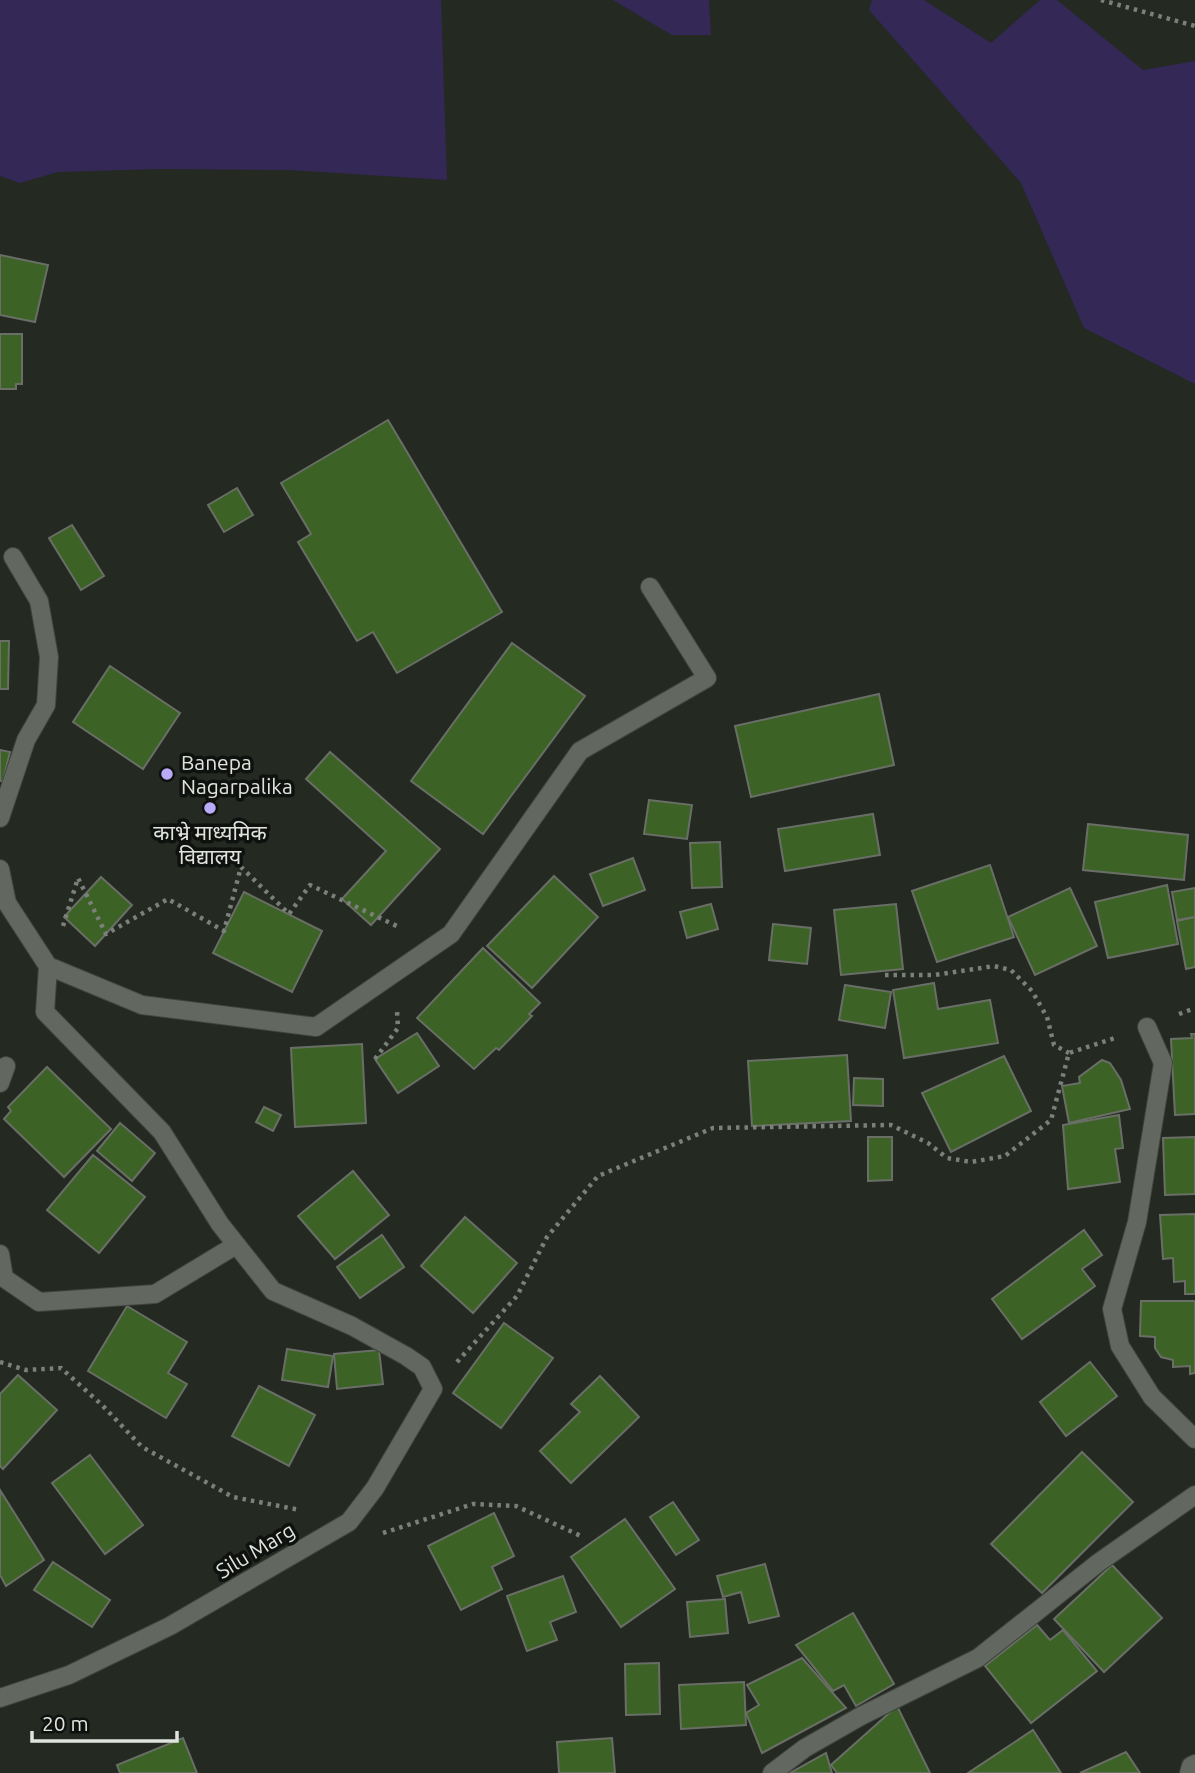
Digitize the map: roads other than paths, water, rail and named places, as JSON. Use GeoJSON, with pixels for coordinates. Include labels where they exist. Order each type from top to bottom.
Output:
{"type":"FeatureCollection","features":[{"type":"Feature","properties":{"kind":"street"},"geometry":{"type":"LineString","coordinates":[[0,818],[26,740],[46,705],[49,657],[38,601],[13,557]]}},
{"type":"Feature","properties":{"kind":"street"},"geometry":{"type":"LineString","coordinates":[[0,869],[7,903],[48,966],[142,1005],[316,1027],[452,934],[580,751],[707,678],[650,587]]}},
{"type":"Feature","properties":{"kind":"street"},"geometry":{"type":"LineString","coordinates":[[0,1254],[4,1278],[39,1302],[155,1294],[236,1245],[162,1132],[45,1012],[48,966]]}},
{"type":"Feature","properties":{"kind":"street"},"geometry":{"type":"LineString","coordinates":[[1147,1027],[1163,1063],[1137,1222],[1112,1309],[1119,1346],[1152,1397],[1195,1439]]}},
{"type":"Feature","properties":{"kind":"street"},"geometry":{"type":"LineString","coordinates":[[0,1070],[6,1066],[0,1083]]}},
{"type":"Feature","properties":{"kind":"street","name":"Silu Marg"},"geometry":{"type":"LineString","coordinates":[[0,1698],[69,1675],[170,1626],[349,1522],[375,1488],[433,1389],[422,1367],[405,1356],[352,1326],[273,1291],[236,1245]]}},
{"type":"Feature","properties":{"kind":"street"},"geometry":{"type":"LineString","coordinates":[[772,1773],[805,1748],[850,1722],[978,1658],[1098,1563],[1195,1495]]}},
{"type":"Feature","properties":{"kind":"street"},"geometry":{"type":"LineString","coordinates":[[1189,1773],[1191,1766],[1195,1764]]}},
{"type":"Feature","properties":{"kind":"place","name":"Banepa Nagarpalika"},"geometry":{"type":"Point","coordinates":[167,774]}},
{"type":"Feature","properties":{"kind":"place","name":"काभ्रे माध्यमिक विद्यालय"},"geometry":{"type":"Point","coordinates":[210,808]}}]}
